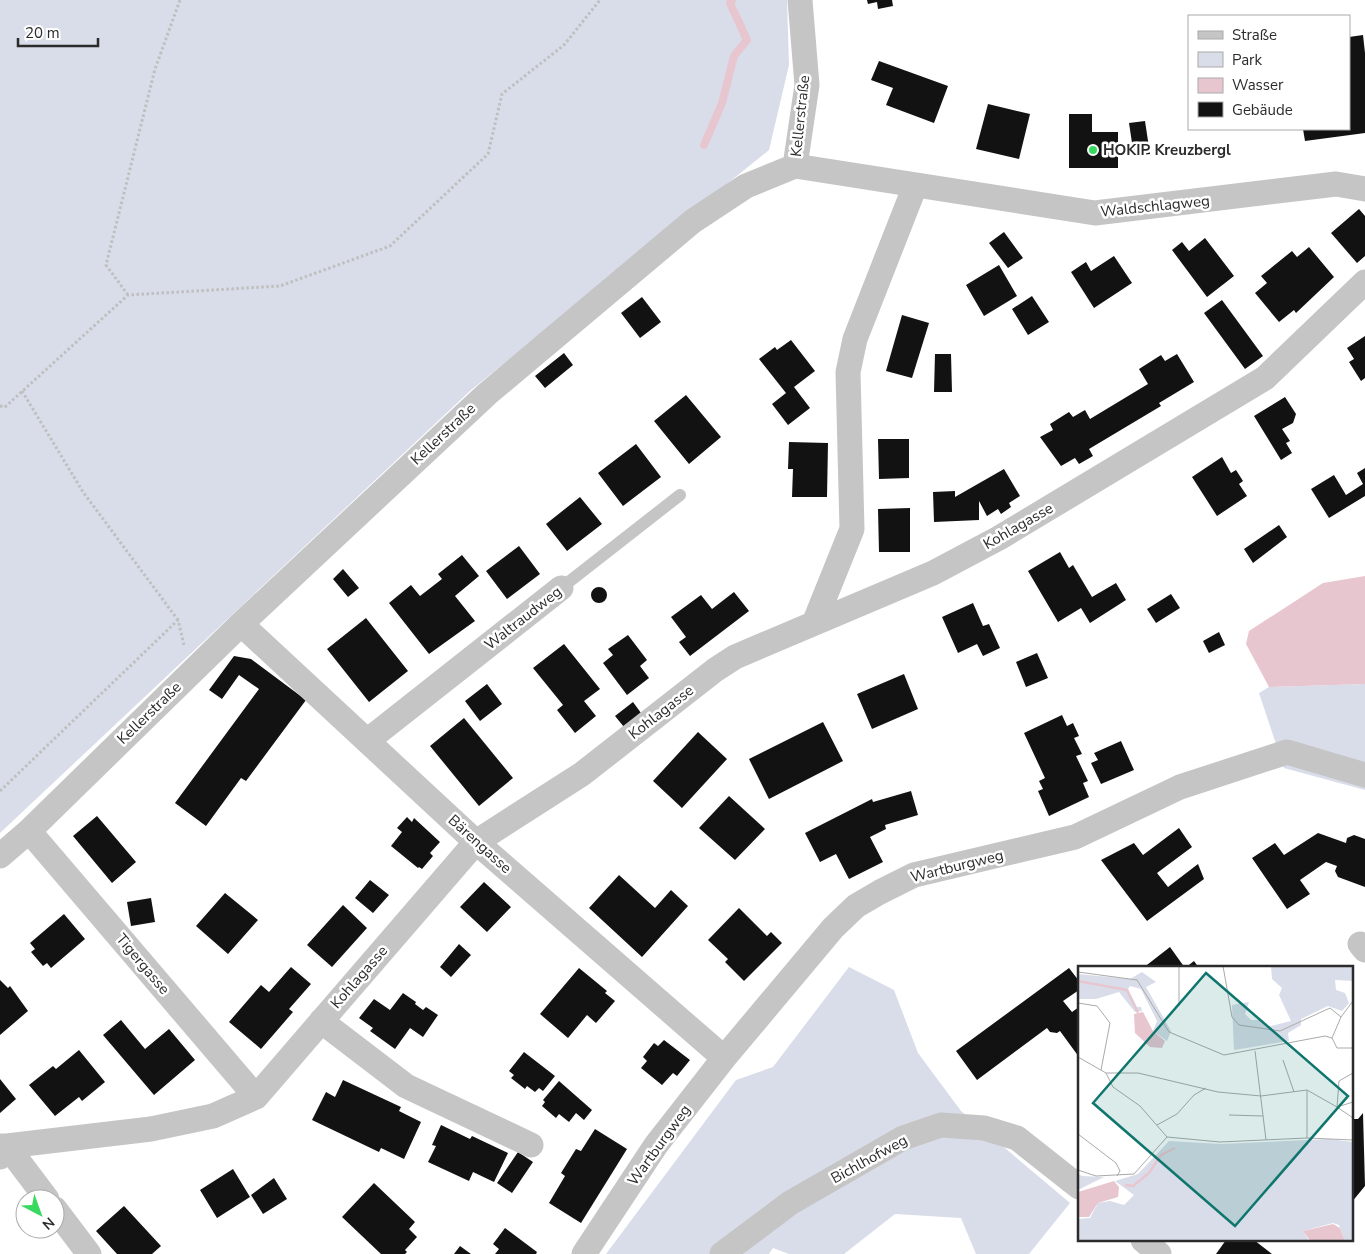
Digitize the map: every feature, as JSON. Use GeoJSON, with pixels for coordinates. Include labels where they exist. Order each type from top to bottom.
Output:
{"type":"FeatureCollection","features":[{"type":"Feature","properties":{"kind":"street","name":"Kellerstraße"},"geometry":{"type":"LineString","coordinates":[[0,856],[29,831],[241,624],[487,394],[693,221],[746,186],[795,166],[807,85],[800,0]]}},
{"type":"Feature","properties":{"kind":"street","name":"Waldschlagweg"},"geometry":{"type":"LineString","coordinates":[[795,166],[1095,213],[1336,184],[1365,189]]}},
{"type":"Feature","properties":{"kind":"street"},"geometry":{"type":"LineString","coordinates":[[815,621],[852,529],[848,372],[855,339],[915,186]]}},
{"type":"Feature","properties":{"kind":"street","name":"Kohlagasse"},"geometry":{"type":"LineString","coordinates":[[2,1149],[151,1130],[212,1116],[256,1097],[476,842],[582,774],[715,670],[735,657],[815,621],[933,573],[998,538],[1265,378],[1365,282]]}},
{"type":"Feature","properties":{"kind":"street","name":"Waltraudweg"},"geometry":{"type":"LineString","coordinates":[[367,741],[561,588]]}},
{"type":"Feature","properties":{"kind":"street","name":"Bärengasse"},"geometry":{"type":"LineString","coordinates":[[241,624],[476,842],[724,1058]]}},
{"type":"Feature","properties":{"kind":"street","name":"Wartburgweg"},"geometry":{"type":"LineString","coordinates":[[584,1254],[656,1145],[724,1058],[833,928],[856,906],[914,875],[1076,837],[1180,787],[1287,752],[1365,775]]}},
{"type":"Feature","properties":{"kind":"street","name":"Tigergasse"},"geometry":{"type":"LineString","coordinates":[[29,831],[256,1097]]}},
{"type":"Feature","properties":{"kind":"street"},"geometry":{"type":"LineString","coordinates":[[320,1021],[406,1086],[531,1145]]}},
{"type":"Feature","properties":{"kind":"street","name":"Bichlhofweg"},"geometry":{"type":"LineString","coordinates":[[722,1254],[790,1203],[903,1138],[941,1125],[984,1128],[1017,1138],[1078,1186]]}},
{"type":"Feature","properties":{"kind":"street"},"geometry":{"type":"LineString","coordinates":[[2,1149],[38,1189]]}},
{"type":"Feature","properties":{"kind":"street"},"geometry":{"type":"LineString","coordinates":[[65,1222],[89,1254]]}},
{"type":"Feature","properties":{"kind":"street"},"geometry":{"type":"LineString","coordinates":[[1145,1242],[1159,1254]]}},
{"type":"Feature","properties":{"kind":"lane","name":"Waltraudweg"},"geometry":{"type":"LineString","coordinates":[[561,588],[680,495]]}},
{"type":"Feature","properties":{"kind":"path"},"geometry":{"type":"LineString","coordinates":[[128,295],[106,265],[155,69],[180,0]]}},
{"type":"Feature","properties":{"kind":"path"},"geometry":{"type":"LineString","coordinates":[[0,410],[2,406],[22,391],[128,295],[280,286],[390,246],[488,154],[502,94],[564,45],[600,0]]}},
{"type":"Feature","properties":{"kind":"path"},"geometry":{"type":"LineString","coordinates":[[22,391],[83,492],[178,620],[191,672]]}},
{"type":"Feature","properties":{"kind":"path"},"geometry":{"type":"LineString","coordinates":[[0,791],[178,620]]}},
{"type":"Feature","properties":{"kind":"green space"},"geometry":{"type":"Polygon","coordinates":[[[0,0],[787,0],[789,65],[769,150],[471,390],[0,833],[0,0]]]}},
{"type":"Feature","properties":{"kind":"green space"},"geometry":{"type":"Polygon","coordinates":[[[1365,684],[1365,790],[1284,768],[1259,693],[1269,687],[1365,684]]]}},
{"type":"Feature","properties":{"kind":"green space"},"geometry":{"type":"Polygon","coordinates":[[[849,967],[894,990],[918,1053],[961,1111],[1070,1203],[1029,1254],[976,1254],[961,1218],[895,1214],[844,1254],[789,1254],[773,1248],[769,1254],[606,1254],[736,1080],[773,1067],[849,967]]]}},
{"type":"Feature","properties":{"kind":"water"},"geometry":{"type":"Polygon","coordinates":[[[1365,576],[1365,684],[1269,687],[1246,644],[1249,631],[1323,583],[1365,576]]]}},
{"type":"Feature","properties":{"kind":"building"},"geometry":{"type":"Polygon","coordinates":[[[867,0],[892,0],[893,6],[878,9],[877,2],[868,4],[867,0]]]}},
{"type":"Feature","properties":{"kind":"building"},"geometry":{"type":"Polygon","coordinates":[[[1363,35],[1365,53],[1365,133],[1305,141],[1303,130],[1350,130],[1350,37],[1363,35]]]}},
{"type":"Feature","properties":{"kind":"building"},"geometry":{"type":"Polygon","coordinates":[[[879,61],[948,86],[934,123],[886,105],[893,88],[871,80],[879,61]]]}},
{"type":"Feature","properties":{"kind":"building"},"geometry":{"type":"Polygon","coordinates":[[[988,104],[1030,114],[1019,159],[976,149],[988,104]]]}},
{"type":"Feature","properties":{"kind":"building","name":"HOKIP Kreuzbergl"},"geometry":{"type":"Polygon","coordinates":[[[1069,114],[1092,114],[1092,132],[1118,132],[1118,168],[1069,168],[1069,114]]]}},
{"type":"Feature","properties":{"kind":"building"},"geometry":{"type":"Polygon","coordinates":[[[1145,121],[1150,154],[1134,156],[1129,123],[1145,121]]]}},
{"type":"Feature","properties":{"kind":"building"},"geometry":{"type":"Polygon","coordinates":[[[1359,209],[1365,216],[1365,256],[1357,263],[1331,233],[1359,209]]]}},
{"type":"Feature","properties":{"kind":"building"},"geometry":{"type":"Polygon","coordinates":[[[1004,232],[1023,258],[1008,268],[989,243],[1004,232]]]}},
{"type":"Feature","properties":{"kind":"building"},"geometry":{"type":"Polygon","coordinates":[[[1205,238],[1234,276],[1207,297],[1172,250],[1182,242],[1189,251],[1205,238]]]}},
{"type":"Feature","properties":{"kind":"building"},"geometry":{"type":"Polygon","coordinates":[[[1309,247],[1334,277],[1296,313],[1294,310],[1279,322],[1255,293],[1267,283],[1261,276],[1292,251],[1297,257],[1309,247]]]}},
{"type":"Feature","properties":{"kind":"building"},"geometry":{"type":"Polygon","coordinates":[[[1114,256],[1132,283],[1094,308],[1071,272],[1086,262],[1091,271],[1114,256]]]}},
{"type":"Feature","properties":{"kind":"building"},"geometry":{"type":"Polygon","coordinates":[[[999,265],[1017,296],[984,316],[966,285],[999,265]]]}},
{"type":"Feature","properties":{"kind":"building"},"geometry":{"type":"Polygon","coordinates":[[[1032,296],[1049,322],[1028,335],[1012,309],[1032,296]]]}},
{"type":"Feature","properties":{"kind":"building"},"geometry":{"type":"Polygon","coordinates":[[[642,297],[661,322],[640,338],[621,313],[642,297]]]}},
{"type":"Feature","properties":{"kind":"building"},"geometry":{"type":"Polygon","coordinates":[[[1222,300],[1263,356],[1245,369],[1204,313],[1222,300]]]}},
{"type":"Feature","properties":{"kind":"building"},"geometry":{"type":"Polygon","coordinates":[[[902,315],[929,323],[912,378],[886,371],[902,315]]]}},
{"type":"Feature","properties":{"kind":"building"},"geometry":{"type":"Polygon","coordinates":[[[1365,336],[1365,378],[1361,381],[1349,362],[1354,359],[1347,348],[1365,336]]]}},
{"type":"Feature","properties":{"kind":"building"},"geometry":{"type":"Polygon","coordinates":[[[791,340],[815,371],[794,387],[810,408],[788,425],[772,404],[786,393],[759,359],[775,347],[777,350],[791,340]]]}},
{"type":"Feature","properties":{"kind":"building"},"geometry":{"type":"Polygon","coordinates":[[[564,353],[573,365],[545,388],[535,376],[564,353]]]}},
{"type":"Feature","properties":{"kind":"building"},"geometry":{"type":"Polygon","coordinates":[[[935,354],[951,354],[952,392],[934,392],[935,354]]]}},
{"type":"Feature","properties":{"kind":"building"},"geometry":{"type":"Polygon","coordinates":[[[1177,354],[1194,382],[1159,403],[1161,406],[1089,449],[1093,456],[1079,464],[1075,458],[1061,466],[1040,437],[1053,430],[1050,424],[1069,412],[1073,417],[1085,410],[1090,419],[1148,384],[1139,369],[1161,355],[1165,361],[1177,354]]]}},
{"type":"Feature","properties":{"kind":"building"},"geometry":{"type":"Polygon","coordinates":[[[686,395],[721,437],[689,464],[654,421],[686,395]]]}},
{"type":"Feature","properties":{"kind":"building"},"geometry":{"type":"Polygon","coordinates":[[[1285,397],[1296,414],[1293,423],[1282,429],[1290,441],[1286,443],[1292,453],[1281,460],[1254,416],[1285,397]]]}},
{"type":"Feature","properties":{"kind":"building"},"geometry":{"type":"Polygon","coordinates":[[[878,439],[909,439],[909,478],[879,479],[878,439]]]}},
{"type":"Feature","properties":{"kind":"building"},"geometry":{"type":"Polygon","coordinates":[[[789,442],[828,443],[827,497],[792,497],[793,469],[788,469],[789,442]]]}},
{"type":"Feature","properties":{"kind":"building"},"geometry":{"type":"Polygon","coordinates":[[[636,444],[661,477],[623,506],[598,473],[636,444]]]}},
{"type":"Feature","properties":{"kind":"building"},"geometry":{"type":"Polygon","coordinates":[[[1222,457],[1231,473],[1236,470],[1243,481],[1239,484],[1247,496],[1217,516],[1192,477],[1222,457]]]}},
{"type":"Feature","properties":{"kind":"building"},"geometry":{"type":"Polygon","coordinates":[[[1365,468],[1365,496],[1329,518],[1311,489],[1334,475],[1346,495],[1363,484],[1357,473],[1365,468]]]}},
{"type":"Feature","properties":{"kind":"building"},"geometry":{"type":"Polygon","coordinates":[[[1004,469],[1020,496],[1009,503],[1011,507],[1001,514],[998,509],[987,516],[979,501],[979,520],[934,522],[933,492],[955,491],[955,497],[1004,469]]]}},
{"type":"Feature","properties":{"kind":"building"},"geometry":{"type":"Polygon","coordinates":[[[580,497],[602,524],[567,551],[546,524],[580,497]]]}},
{"type":"Feature","properties":{"kind":"building"},"geometry":{"type":"Polygon","coordinates":[[[910,508],[910,552],[879,552],[878,509],[910,508]]]}},
{"type":"Feature","properties":{"kind":"building"},"geometry":{"type":"Polygon","coordinates":[[[1279,525],[1287,537],[1253,563],[1244,549],[1279,525]]]}},
{"type":"Feature","properties":{"kind":"building"},"geometry":{"type":"Polygon","coordinates":[[[519,546],[540,574],[507,599],[486,571],[519,546]]]}},
{"type":"Feature","properties":{"kind":"building"},"geometry":{"type":"Polygon","coordinates":[[[1060,552],[1069,568],[1073,565],[1092,597],[1116,583],[1126,600],[1090,623],[1081,608],[1058,622],[1028,571],[1060,552]]]}},
{"type":"Feature","properties":{"kind":"building"},"geometry":{"type":"Polygon","coordinates":[[[462,555],[479,576],[455,596],[475,621],[429,654],[389,603],[411,585],[420,596],[442,579],[438,574],[462,555]]]}},
{"type":"Feature","properties":{"kind":"building"},"geometry":{"type":"Polygon","coordinates":[[[343,569],[359,588],[348,597],[333,579],[343,569]]]}},
{"type":"Feature","properties":{"kind":"building"},"geometry":{"type":"Polygon","coordinates":[[[599,587],[607,595],[599,603],[591,595],[599,587]]]}},
{"type":"Feature","properties":{"kind":"building"},"geometry":{"type":"Polygon","coordinates":[[[734,592],[749,611],[690,656],[679,642],[686,637],[671,617],[701,595],[712,609],[734,592]]]}},
{"type":"Feature","properties":{"kind":"building"},"geometry":{"type":"Polygon","coordinates":[[[1171,594],[1180,608],[1156,623],[1147,609],[1171,594]]]}},
{"type":"Feature","properties":{"kind":"building"},"geometry":{"type":"Polygon","coordinates":[[[973,603],[983,626],[989,624],[1000,648],[983,656],[977,644],[958,653],[942,617],[973,603]]]}},
{"type":"Feature","properties":{"kind":"building"},"geometry":{"type":"Polygon","coordinates":[[[366,618],[408,671],[369,702],[327,649],[366,618]]]}},
{"type":"Feature","properties":{"kind":"building"},"geometry":{"type":"Polygon","coordinates":[[[1219,632],[1225,645],[1209,653],[1203,641],[1219,632]]]}},
{"type":"Feature","properties":{"kind":"building"},"geometry":{"type":"Polygon","coordinates":[[[628,635],[647,660],[640,666],[649,678],[627,695],[603,663],[613,655],[608,649],[628,635]]]}},
{"type":"Feature","properties":{"kind":"building"},"geometry":{"type":"Polygon","coordinates":[[[564,644],[600,689],[584,701],[596,716],[575,733],[557,710],[563,705],[533,668],[564,644]]]}},
{"type":"Feature","properties":{"kind":"building"},"geometry":{"type":"Polygon","coordinates":[[[1037,653],[1048,678],[1026,687],[1016,662],[1037,653]]]}},
{"type":"Feature","properties":{"kind":"building"},"geometry":{"type":"Polygon","coordinates":[[[234,656],[251,659],[306,700],[246,781],[241,778],[206,826],[175,803],[259,689],[239,675],[222,699],[209,690],[234,656]]]}},
{"type":"Feature","properties":{"kind":"building"},"geometry":{"type":"Polygon","coordinates":[[[904,674],[918,709],[872,729],[857,694],[904,674]]]}},
{"type":"Feature","properties":{"kind":"building"},"geometry":{"type":"Polygon","coordinates":[[[487,684],[502,704],[480,721],[465,701],[487,684]]]}},
{"type":"Feature","properties":{"kind":"building"},"geometry":{"type":"Polygon","coordinates":[[[633,702],[641,713],[624,727],[615,716],[633,702]]]}},
{"type":"Feature","properties":{"kind":"building"},"geometry":{"type":"Polygon","coordinates":[[[1062,715],[1067,726],[1073,723],[1079,736],[1074,738],[1082,754],[1076,756],[1088,781],[1083,783],[1089,797],[1049,816],[1038,791],[1043,789],[1039,781],[1045,778],[1024,733],[1062,715]]]}},
{"type":"Feature","properties":{"kind":"building"},"geometry":{"type":"Polygon","coordinates":[[[464,718],[513,778],[479,806],[430,746],[464,718]]]}},
{"type":"Feature","properties":{"kind":"building"},"geometry":{"type":"Polygon","coordinates":[[[823,722],[843,761],[769,799],[749,759],[823,722]]]}},
{"type":"Feature","properties":{"kind":"building"},"geometry":{"type":"Polygon","coordinates":[[[698,732],[727,759],[682,808],[653,781],[698,732]]]}},
{"type":"Feature","properties":{"kind":"building"},"geometry":{"type":"Polygon","coordinates":[[[1121,741],[1134,770],[1101,784],[1091,763],[1098,760],[1094,753],[1121,741]]]}},
{"type":"Feature","properties":{"kind":"building"},"geometry":{"type":"Polygon","coordinates":[[[911,791],[918,815],[885,825],[886,829],[870,837],[883,862],[849,879],[836,854],[820,862],[805,833],[872,799],[873,802],[911,791]]]}},
{"type":"Feature","properties":{"kind":"building"},"geometry":{"type":"Polygon","coordinates":[[[729,796],[765,829],[735,860],[699,828],[729,796]]]}},
{"type":"Feature","properties":{"kind":"building"},"geometry":{"type":"Polygon","coordinates":[[[97,816],[136,862],[112,883],[73,836],[97,816]]]}},
{"type":"Feature","properties":{"kind":"building"},"geometry":{"type":"Polygon","coordinates":[[[407,817],[412,822],[414,818],[440,842],[430,853],[433,856],[422,869],[418,868],[391,846],[402,832],[397,828],[407,817]]]}},
{"type":"Feature","properties":{"kind":"building"},"geometry":{"type":"Polygon","coordinates":[[[1179,828],[1192,847],[1157,873],[1168,887],[1198,864],[1204,879],[1147,921],[1101,860],[1134,843],[1143,855],[1179,828]]]}},
{"type":"Feature","properties":{"kind":"building"},"geometry":{"type":"Polygon","coordinates":[[[1318,833],[1346,843],[1347,838],[1354,835],[1365,839],[1365,887],[1338,877],[1335,871],[1337,866],[1326,862],[1300,880],[1310,894],[1287,909],[1252,858],[1275,843],[1284,855],[1318,833]]]}},
{"type":"Feature","properties":{"kind":"building"},"geometry":{"type":"Polygon","coordinates":[[[619,875],[655,908],[671,890],[688,906],[642,957],[589,908],[619,875]]]}},
{"type":"Feature","properties":{"kind":"building"},"geometry":{"type":"Polygon","coordinates":[[[370,880],[389,895],[373,913],[355,898],[370,880]]]}},
{"type":"Feature","properties":{"kind":"building"},"geometry":{"type":"Polygon","coordinates":[[[484,882],[511,907],[487,932],[460,907],[484,882]]]}},
{"type":"Feature","properties":{"kind":"building"},"geometry":{"type":"Polygon","coordinates":[[[225,893],[258,920],[228,954],[196,926],[225,893]]]}},
{"type":"Feature","properties":{"kind":"building"},"geometry":{"type":"Polygon","coordinates":[[[151,898],[155,922],[131,926],[127,902],[151,898]]]}},
{"type":"Feature","properties":{"kind":"building"},"geometry":{"type":"Polygon","coordinates":[[[343,905],[367,928],[332,967],[307,945],[343,905]]]}},
{"type":"Feature","properties":{"kind":"building"},"geometry":{"type":"Polygon","coordinates":[[[739,908],[767,936],[771,932],[782,943],[744,981],[725,962],[728,959],[708,940],[739,908]]]}},
{"type":"Feature","properties":{"kind":"building"},"geometry":{"type":"Polygon","coordinates":[[[64,914],[85,939],[51,968],[47,963],[43,966],[31,952],[35,949],[30,943],[64,914]]]}},
{"type":"Feature","properties":{"kind":"building"},"geometry":{"type":"Polygon","coordinates":[[[459,944],[471,955],[451,977],[440,967],[459,944]]]}},
{"type":"Feature","properties":{"kind":"building"},"geometry":{"type":"Polygon","coordinates":[[[1170,947],[1184,966],[1146,966],[1170,947]]]}},
{"type":"Feature","properties":{"kind":"building"},"geometry":{"type":"Polygon","coordinates":[[[1194,961],[1198,966],[1188,966],[1194,961]]]}},
{"type":"Feature","properties":{"kind":"building"},"geometry":{"type":"Polygon","coordinates":[[[291,967],[311,984],[289,1009],[293,1012],[261,1049],[229,1022],[261,985],[269,992],[291,967]]]}},
{"type":"Feature","properties":{"kind":"building"},"geometry":{"type":"Polygon","coordinates":[[[579,968],[607,991],[605,993],[615,1001],[596,1023],[587,1015],[568,1038],[540,1014],[579,968]]]}},
{"type":"Feature","properties":{"kind":"building"},"geometry":{"type":"Polygon","coordinates":[[[1069,968],[1078,980],[1078,991],[1063,1001],[1072,1012],[1078,1008],[1078,1056],[1060,1031],[1057,1033],[1050,1032],[1047,1028],[977,1080],[956,1051],[1069,968]]]}},
{"type":"Feature","properties":{"kind":"building"},"geometry":{"type":"Polygon","coordinates":[[[0,980],[8,988],[10,986],[28,1011],[0,1035],[0,980]]]}},
{"type":"Feature","properties":{"kind":"building"},"geometry":{"type":"Polygon","coordinates":[[[403,993],[416,1002],[415,1004],[423,1010],[426,1007],[438,1015],[423,1037],[410,1028],[395,1049],[370,1031],[373,1028],[359,1018],[374,999],[390,1010],[403,993]]]}},
{"type":"Feature","properties":{"kind":"building"},"geometry":{"type":"Polygon","coordinates":[[[121,1020],[145,1049],[169,1029],[195,1060],[154,1095],[103,1035],[121,1020]]]}},
{"type":"Feature","properties":{"kind":"building"},"geometry":{"type":"Polygon","coordinates":[[[664,1040],[690,1060],[677,1076],[673,1073],[662,1085],[641,1068],[647,1061],[643,1057],[654,1043],[658,1046],[664,1040]]]}},
{"type":"Feature","properties":{"kind":"building"},"geometry":{"type":"Polygon","coordinates":[[[79,1050],[105,1082],[82,1101],[79,1097],[55,1116],[29,1085],[53,1066],[56,1069],[79,1050]]]}},
{"type":"Feature","properties":{"kind":"building"},"geometry":{"type":"Polygon","coordinates":[[[524,1052],[555,1076],[543,1091],[539,1088],[535,1092],[527,1086],[525,1089],[511,1078],[514,1075],[509,1071],[524,1052]]]}},
{"type":"Feature","properties":{"kind":"building"},"geometry":{"type":"Polygon","coordinates":[[[0,1079],[16,1099],[0,1113],[0,1079]]]}},
{"type":"Feature","properties":{"kind":"building"},"geometry":{"type":"Polygon","coordinates":[[[343,1080],[401,1107],[399,1111],[421,1122],[404,1159],[381,1148],[379,1152],[312,1120],[326,1092],[335,1097],[343,1080]]]}},
{"type":"Feature","properties":{"kind":"building"},"geometry":{"type":"Polygon","coordinates":[[[559,1081],[592,1110],[584,1120],[576,1113],[569,1122],[559,1114],[556,1118],[542,1106],[545,1102],[543,1100],[559,1081]]]}},
{"type":"Feature","properties":{"kind":"building"},"geometry":{"type":"Polygon","coordinates":[[[1363,1113],[1365,1186],[1352,1202],[1352,1119],[1358,1119],[1363,1113]]]}},
{"type":"Feature","properties":{"kind":"building"},"geometry":{"type":"Polygon","coordinates":[[[441,1125],[470,1139],[472,1136],[508,1153],[494,1182],[473,1172],[469,1181],[428,1162],[436,1146],[432,1145],[441,1125]]]}},
{"type":"Feature","properties":{"kind":"building"},"geometry":{"type":"Polygon","coordinates":[[[595,1129],[627,1149],[581,1223],[549,1203],[565,1176],[561,1173],[576,1149],[581,1151],[595,1129]]]}},
{"type":"Feature","properties":{"kind":"building"},"geometry":{"type":"Polygon","coordinates":[[[518,1152],[533,1162],[512,1193],[497,1183],[518,1152]]]}},
{"type":"Feature","properties":{"kind":"building"},"geometry":{"type":"Polygon","coordinates":[[[233,1169],[250,1197],[217,1218],[200,1190],[233,1169]]]}},
{"type":"Feature","properties":{"kind":"building"},"geometry":{"type":"Polygon","coordinates":[[[274,1178],[287,1199],[263,1214],[251,1195],[274,1178]]]}},
{"type":"Feature","properties":{"kind":"building"},"geometry":{"type":"Polygon","coordinates":[[[374,1183],[415,1222],[409,1229],[417,1237],[405,1250],[407,1252],[405,1254],[381,1254],[342,1217],[374,1183]]]}},
{"type":"Feature","properties":{"kind":"building"},"geometry":{"type":"Polygon","coordinates":[[[124,1206],[161,1246],[152,1254],[117,1254],[96,1231],[124,1206]]]}},
{"type":"Feature","properties":{"kind":"building"},"geometry":{"type":"Polygon","coordinates":[[[505,1228],[537,1252],[536,1254],[495,1254],[499,1249],[493,1244],[505,1228]]]}},
{"type":"Feature","properties":{"kind":"building"},"geometry":{"type":"Polygon","coordinates":[[[1225,1242],[1257,1242],[1272,1254],[1216,1254],[1225,1242]]]}},
{"type":"Feature","properties":{"kind":"building"},"geometry":{"type":"Polygon","coordinates":[[[460,1246],[471,1254],[454,1254],[460,1246]]]}},
{"type":"Feature","properties":{"kind":"waterway"},"geometry":{"type":"LineString","coordinates":[[704,145],[722,103],[734,56],[747,40],[730,3],[732,0]]}},
{"type":"Feature","properties":{"kind":"place","name":"HOKIP Kreuzbergl"},"geometry":{"type":"Point","coordinates":[1093,150]}}]}
